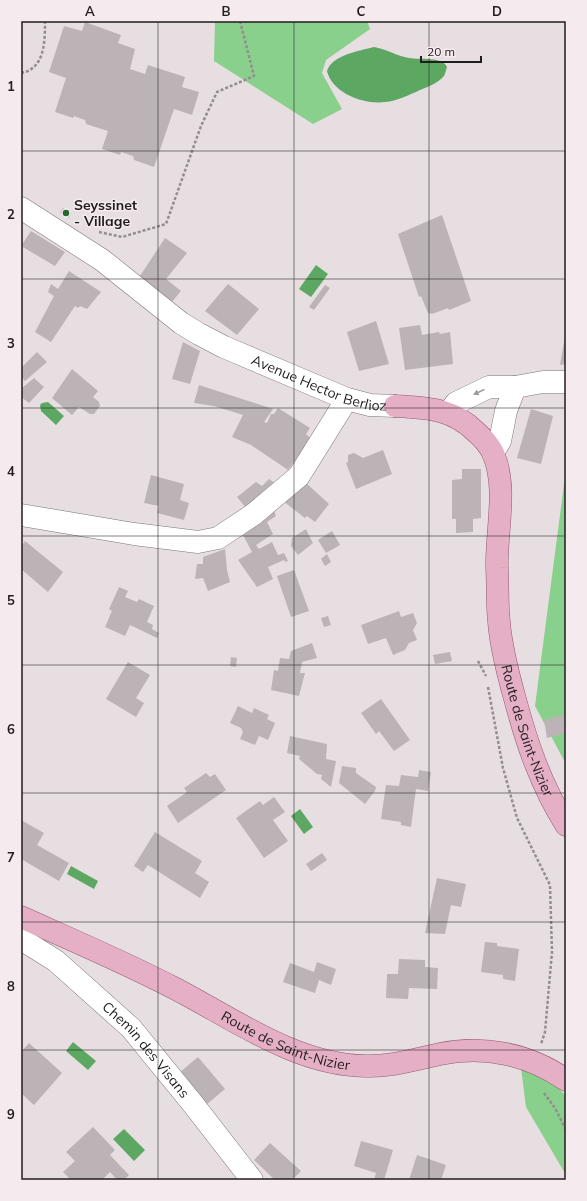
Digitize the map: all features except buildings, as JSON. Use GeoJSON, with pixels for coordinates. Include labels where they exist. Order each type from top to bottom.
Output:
{"type":"FeatureCollection","features":[{"type":"Feature","properties":{"kind":"main road","name":"Avenue Hector Berlioz"},"geometry":{"type":"LineString","coordinates":[[395,406],[435,410],[448,413],[470,425],[486,442],[493,453],[499,474],[500,494],[497,566],[499,623],[504,655]]}},
{"type":"Feature","properties":{"kind":"main road","name":"Route de Saint-Nizier"},"geometry":{"type":"LineString","coordinates":[[504,655],[527,743],[551,801],[566,825]]}},
{"type":"Feature","properties":{"kind":"main road","name":"Route de Saint-Nizier"},"geometry":{"type":"LineString","coordinates":[[21,917],[174,988],[276,1042],[326,1062],[366,1066],[402,1062],[462,1051],[492,1051],[531,1061],[550,1069],[566,1080]]}},
{"type":"Feature","properties":{"kind":"street","name":"Avenue Hector Berlioz"},"geometry":{"type":"LineString","coordinates":[[21,208],[80,246],[139,288],[181,323],[199,334],[224,347],[347,399],[370,405],[395,406]]}},
{"type":"Feature","properties":{"kind":"street"},"geometry":{"type":"LineString","coordinates":[[448,413],[456,403],[489,387],[516,387],[543,382],[566,382]]}},
{"type":"Feature","properties":{"kind":"street"},"geometry":{"type":"LineString","coordinates":[[493,453],[500,441],[506,411],[516,387]]}},
{"type":"Feature","properties":{"kind":"street"},"geometry":{"type":"LineString","coordinates":[[21,515],[134,534],[198,542],[218,538],[254,514],[298,476],[347,399]]}},
{"type":"Feature","properties":{"kind":"street","name":"Chemin des Visans"},"geometry":{"type":"LineString","coordinates":[[21,939],[56,961],[131,1028],[194,1104],[252,1180]]}},
{"type":"Feature","properties":{"kind":"street"},"geometry":{"type":"LineString","coordinates":[[223,1143],[264,1180]]}},
{"type":"Feature","properties":{"kind":"path"},"geometry":{"type":"LineString","coordinates":[[21,73],[30,71],[37,65],[46,38],[45,21]]}},
{"type":"Feature","properties":{"kind":"path"},"geometry":{"type":"LineString","coordinates":[[80,246],[90,230],[122,237],[166,224],[201,126],[217,92],[254,76],[240,21]]}},
{"type":"Feature","properties":{"kind":"path"},"geometry":{"type":"LineString","coordinates":[[478,661],[486,677]]}},
{"type":"Feature","properties":{"kind":"path"},"geometry":{"type":"LineString","coordinates":[[488,684],[503,768],[517,818],[550,884],[552,952],[546,1032],[531,1061]]}},
{"type":"Feature","properties":{"kind":"path"},"geometry":{"type":"LineString","coordinates":[[542,1090],[555,1108],[566,1130]]}},
{"type":"Feature","properties":{"kind":"shaded area"},"geometry":{"type":"Polygon","coordinates":[[[215,21],[367,21],[370,29],[326,60],[322,73],[342,109],[313,124],[214,61],[215,21]]]}},
{"type":"Feature","properties":{"kind":"shaded area"},"geometry":{"type":"Polygon","coordinates":[[[374,47],[409,58],[440,61],[447,67],[444,75],[439,81],[407,96],[385,102],[368,102],[350,96],[335,86],[327,71],[334,61],[347,54],[374,47]]]}},
{"type":"Feature","properties":{"kind":"shaded area"},"geometry":{"type":"Polygon","coordinates":[[[316,265],[328,274],[311,297],[299,289],[316,265]]]}},
{"type":"Feature","properties":{"kind":"shaded area"},"geometry":{"type":"Polygon","coordinates":[[[48,402],[64,416],[56,425],[41,411],[40,405],[48,402]]]}},
{"type":"Feature","properties":{"kind":"shaded area"},"geometry":{"type":"Polygon","coordinates":[[[566,469],[566,764],[535,706],[566,469]]]}},
{"type":"Feature","properties":{"kind":"shaded area"},"geometry":{"type":"Polygon","coordinates":[[[300,809],[313,827],[304,834],[291,816],[300,809]]]}},
{"type":"Feature","properties":{"kind":"shaded area"},"geometry":{"type":"Polygon","coordinates":[[[71,866],[98,881],[94,889],[67,874],[71,866]]]}},
{"type":"Feature","properties":{"kind":"shaded area"},"geometry":{"type":"Polygon","coordinates":[[[73,1042],[96,1061],[88,1070],[66,1051],[73,1042]]]}},
{"type":"Feature","properties":{"kind":"shaded area"},"geometry":{"type":"Polygon","coordinates":[[[521,1068],[550,1079],[566,1096],[566,1175],[526,1107],[521,1068]]]}},
{"type":"Feature","properties":{"kind":"shaded area"},"geometry":{"type":"Polygon","coordinates":[[[124,1129],[145,1150],[134,1161],[113,1139],[124,1129]]]}},
{"type":"Feature","properties":{"kind":"place","name":"Seyssinet - Village"},"geometry":{"type":"Point","coordinates":[66,213]}}]}
